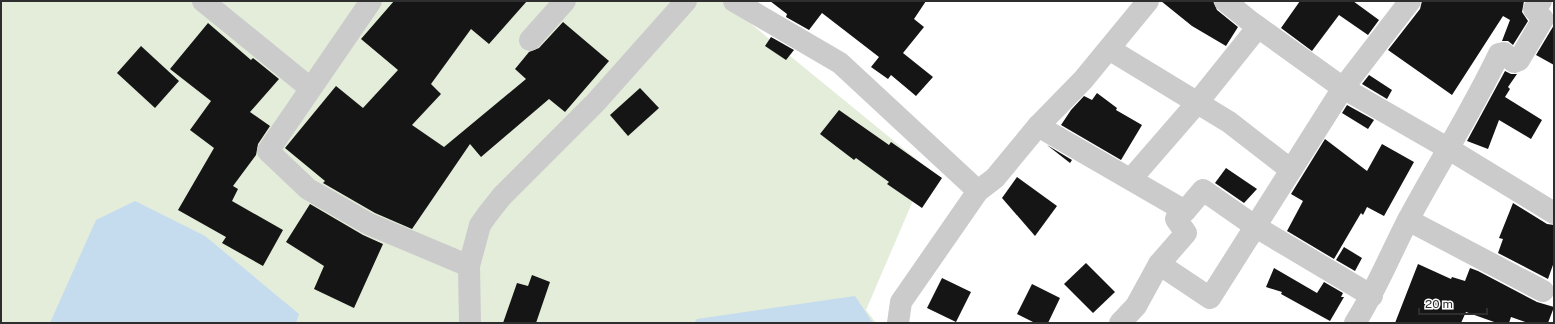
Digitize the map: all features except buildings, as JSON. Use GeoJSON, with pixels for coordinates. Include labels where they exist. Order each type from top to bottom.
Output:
{"type":"FeatureCollection","features":[{"type":"Feature","properties":{"kind":"street"},"geometry":{"type":"LineString","coordinates":[[203,1],[310,88]]}},
{"type":"Feature","properties":{"kind":"street"},"geometry":{"type":"LineString","coordinates":[[371,1],[268,151],[308,189],[362,220],[470,266]]}},
{"type":"Feature","properties":{"kind":"street"},"geometry":{"type":"LineString","coordinates":[[530,40],[565,1]]}},
{"type":"Feature","properties":{"kind":"street"},"geometry":{"type":"LineString","coordinates":[[470,323],[470,266],[480,225],[502,196],[596,102],[686,1]]}},
{"type":"Feature","properties":{"kind":"street"},"geometry":{"type":"LineString","coordinates":[[734,1],[840,63],[978,191]]}},
{"type":"Feature","properties":{"kind":"street"},"geometry":{"type":"LineString","coordinates":[[898,323],[902,302],[978,191],[995,178],[1038,126],[1083,80],[1148,1]]}},
{"type":"Feature","properties":{"kind":"street"},"geometry":{"type":"LineString","coordinates":[[1159,264],[1210,298],[1343,88],[1410,1]]}},
{"type":"Feature","properties":{"kind":"street"},"geometry":{"type":"LineString","coordinates":[[1355,323],[1372,296],[1408,220],[1481,92],[1499,54],[1504,53],[1514,62],[1519,60],[1543,19],[1534,9],[1541,1]]}},
{"type":"Feature","properties":{"kind":"street"},"geometry":{"type":"LineString","coordinates":[[1231,3],[1258,27],[1343,88],[1449,149],[1554,213]]}},
{"type":"Feature","properties":{"kind":"street"},"geometry":{"type":"LineString","coordinates":[[1131,179],[1197,103],[1258,27]]}},
{"type":"Feature","properties":{"kind":"street"},"geometry":{"type":"LineString","coordinates":[[1109,49],[1229,122],[1292,170]]}},
{"type":"Feature","properties":{"kind":"street"},"geometry":{"type":"LineString","coordinates":[[1038,126],[1184,211]]}},
{"type":"Feature","properties":{"kind":"street"},"geometry":{"type":"LineString","coordinates":[[1120,323],[1136,306],[1159,264],[1186,233],[1176,219],[1203,190],[1256,227],[1372,296]]}},
{"type":"Feature","properties":{"kind":"street"},"geometry":{"type":"LineString","coordinates":[[1408,220],[1543,291]]}},
{"type":"Feature","properties":{"kind":"green space"},"geometry":{"type":"Polygon","coordinates":[[[1,1],[723,1],[927,168],[866,310],[876,323],[1,323],[1,1]]]}},
{"type":"Feature","properties":{"kind":"water"},"geometry":{"type":"Polygon","coordinates":[[[135,201],[205,236],[299,314],[296,323],[50,323],[96,220],[135,201]]]}},
{"type":"Feature","properties":{"kind":"water"},"geometry":{"type":"Polygon","coordinates":[[[855,296],[873,323],[694,323],[697,319],[855,296]]]}}]}
